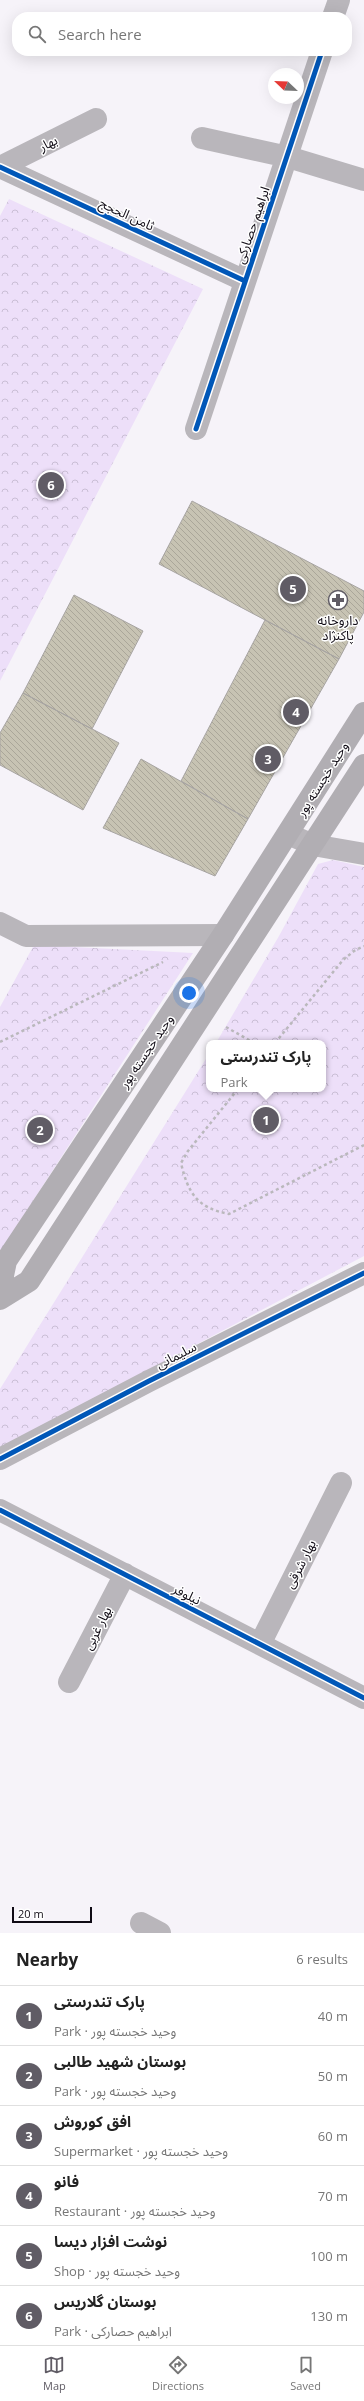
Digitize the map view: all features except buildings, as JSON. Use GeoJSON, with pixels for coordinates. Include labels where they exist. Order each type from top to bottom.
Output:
{"type":"FeatureCollection","features":[{"type":"Feature","properties":{"kind":"main road","name":"وحید خجسته پور"},"geometry":{"type":"LineString","coordinates":[[0,1290],[6,1261],[223,935],[364,713]]}},
{"type":"Feature","properties":{"kind":"main road","name":"وحید خجسته پور"},"geometry":{"type":"LineString","coordinates":[[0,1300],[29,1281],[364,765]]}},
{"type":"Feature","properties":{"kind":"street"},"geometry":{"type":"LineString","coordinates":[[335,12],[339,0]]}},
{"type":"Feature","properties":{"kind":"street","name":"ابراهیم حصارکی"},"geometry":{"type":"LineString","coordinates":[[196,429],[288,157],[320,56]]}},
{"type":"Feature","properties":{"kind":"street","name":"بهار"},"geometry":{"type":"LineString","coordinates":[[0,167],[96,119]]}},
{"type":"Feature","properties":{"kind":"street"},"geometry":{"type":"LineString","coordinates":[[202,138],[288,157],[364,180]]}},
{"type":"Feature","properties":{"kind":"street","name":"ثامن الحجج"},"geometry":{"type":"LineString","coordinates":[[0,167],[245,281]]}},
{"type":"Feature","properties":{"kind":"street"},"geometry":{"type":"LineString","coordinates":[[288,834],[313,845],[364,854]]}},
{"type":"Feature","properties":{"kind":"street"},"geometry":{"type":"LineString","coordinates":[[0,923],[26,936],[223,935]]}},
{"type":"Feature","properties":{"kind":"street","name":"سلیمانی"},"geometry":{"type":"LineString","coordinates":[[0,1460],[149,1381],[364,1273]]}},
{"type":"Feature","properties":{"kind":"street","name":"بهار شرقی"},"geometry":{"type":"LineString","coordinates":[[260,1644],[341,1483]]}},
{"type":"Feature","properties":{"kind":"street","name":"نیلوفر"},"geometry":{"type":"LineString","coordinates":[[0,1510],[364,1698]]}},
{"type":"Feature","properties":{"kind":"street","name":"بهار غربی"},"geometry":{"type":"LineString","coordinates":[[69,1682],[125,1574]]}},
{"type":"Feature","properties":{"kind":"street"},"geometry":{"type":"LineString","coordinates":[[141,1923],[160,1933]]}},
{"type":"Feature","properties":{"kind":"path"},"geometry":{"type":"LineString","coordinates":[[277,1040],[342,960],[364,946]]}},
{"type":"Feature","properties":{"kind":"path"},"geometry":{"type":"LineString","coordinates":[[0,1042],[169,959]]}},
{"type":"Feature","properties":{"kind":"path"},"geometry":{"type":"LineString","coordinates":[[226,1027],[249,1040]]}},
{"type":"Feature","properties":{"kind":"path"},"geometry":{"type":"LineString","coordinates":[[236,1092],[188,1151],[181,1163],[186,1183],[197,1200],[215,1211],[229,1214],[364,1145]]}},
{"type":"Feature","properties":{"kind":"green space"},"geometry":{"type":"Polygon","coordinates":[[[9,199],[203,289],[0,681],[0,216],[9,199]]]}},
{"type":"Feature","properties":{"kind":"green space"},"geometry":{"type":"Polygon","coordinates":[[[333,860],[364,867],[364,1256],[0,1448],[0,1389],[206,1059],[206,1092],[326,1092],[326,1040],[218,1040],[279,936],[318,864],[333,860]]]}},
{"type":"Feature","properties":{"kind":"green space"},"geometry":{"type":"Polygon","coordinates":[[[34,945],[193,953],[0,1252],[0,1007],[34,945]]]}},
{"type":"Feature","properties":{"kind":"cycle path"},"geometry":{"type":"LineString","coordinates":[[196,429],[320,56]]}},
{"type":"Feature","properties":{"kind":"cycle path"},"geometry":{"type":"LineString","coordinates":[[0,167],[245,281]]}},
{"type":"Feature","properties":{"kind":"cycle path"},"geometry":{"type":"LineString","coordinates":[[0,1459],[149,1381],[364,1273]]}},
{"type":"Feature","properties":{"kind":"cycle path"},"geometry":{"type":"LineString","coordinates":[[0,1510],[364,1698]]}},
{"type":"Feature","properties":{"kind":"place","name":"بوستان گلاریس"},"geometry":{"type":"Point","coordinates":[51,485]}},
{"type":"Feature","properties":{"kind":"place","name":"نوشت افزار دیسا"},"geometry":{"type":"Point","coordinates":[293,589]}},
{"type":"Feature","properties":{"kind":"place","name":"داروخانه پاکنژاد"},"geometry":{"type":"Point","coordinates":[338,600]}},
{"type":"Feature","properties":{"kind":"place","name":"فانو"},"geometry":{"type":"Point","coordinates":[296,712]}},
{"type":"Feature","properties":{"kind":"place","name":"افق کوروش"},"geometry":{"type":"Point","coordinates":[268,759]}},
{"type":"Feature","properties":{"kind":"place","name":"پارک تندرستی"},"geometry":{"type":"Point","coordinates":[266,1120]}},
{"type":"Feature","properties":{"kind":"place","name":"بوستان شهید طالبی"},"geometry":{"type":"Point","coordinates":[40,1130]}}]}
